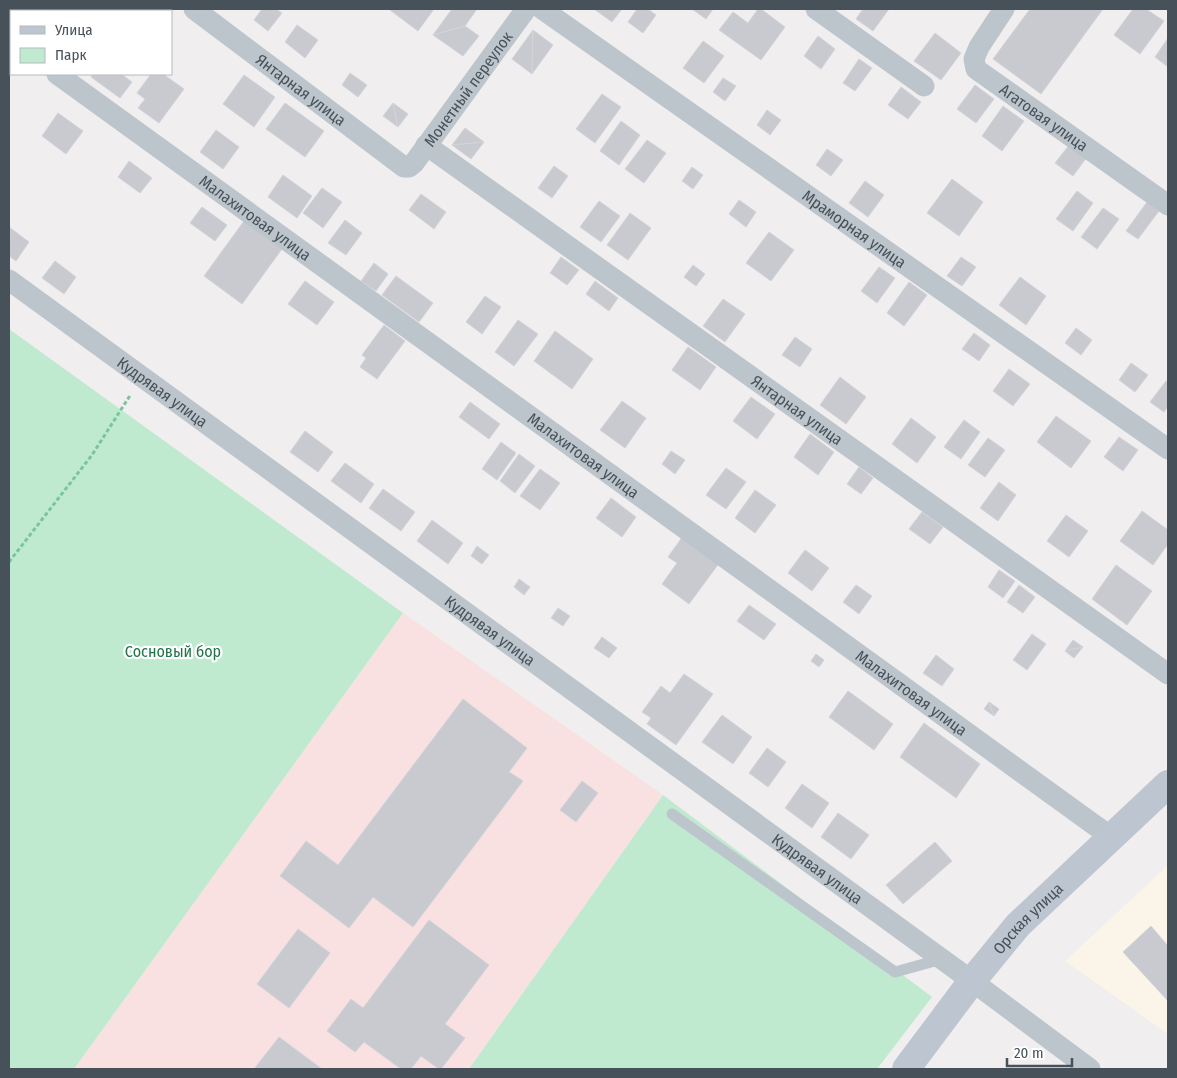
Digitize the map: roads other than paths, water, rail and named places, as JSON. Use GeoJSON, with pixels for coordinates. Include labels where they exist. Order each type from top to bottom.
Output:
{"type":"FeatureCollection","features":[{"type":"Feature","properties":{"kind":"main road","name":"Орская улица"},"geometry":{"type":"LineString","coordinates":[[906,1069],[972,981],[1018,925],[1168,784]]}},
{"type":"Feature","properties":{"kind":"street","name":"Янтарная улица"},"geometry":{"type":"LineString","coordinates":[[194,9],[404,167],[410,167]]}},
{"type":"Feature","properties":{"kind":"street","name":"Монетный переулок"},"geometry":{"type":"LineString","coordinates":[[410,167],[526,9]]}},
{"type":"Feature","properties":{"kind":"street","name":"Мраморная улица"},"geometry":{"type":"LineString","coordinates":[[542,9],[1168,448]]}},
{"type":"Feature","properties":{"kind":"street"},"geometry":{"type":"LineString","coordinates":[[816,9],[924,86]]}},
{"type":"Feature","properties":{"kind":"street","name":"Агатовая улица"},"geometry":{"type":"LineString","coordinates":[[1004,9],[979,47],[974,58],[976,69],[1168,205]]}},
{"type":"Feature","properties":{"kind":"street","name":"Малахитовая улица"},"geometry":{"type":"LineString","coordinates":[[58,75],[1111,837]]}},
{"type":"Feature","properties":{"kind":"street","name":"Янтарная улица"},"geometry":{"type":"LineString","coordinates":[[426,145],[1168,674]]}},
{"type":"Feature","properties":{"kind":"street","name":"Кудрявая улица"},"geometry":{"type":"LineString","coordinates":[[9,280],[942,959],[1090,1069]]}},
{"type":"Feature","properties":{"kind":"lane"},"geometry":{"type":"LineString","coordinates":[[672,814],[895,972],[942,959]]}},
{"type":"Feature","properties":{"kind":"park label","name":"Сосновый бор"},"geometry":{"type":"Point","coordinates":[173,651]}}]}
